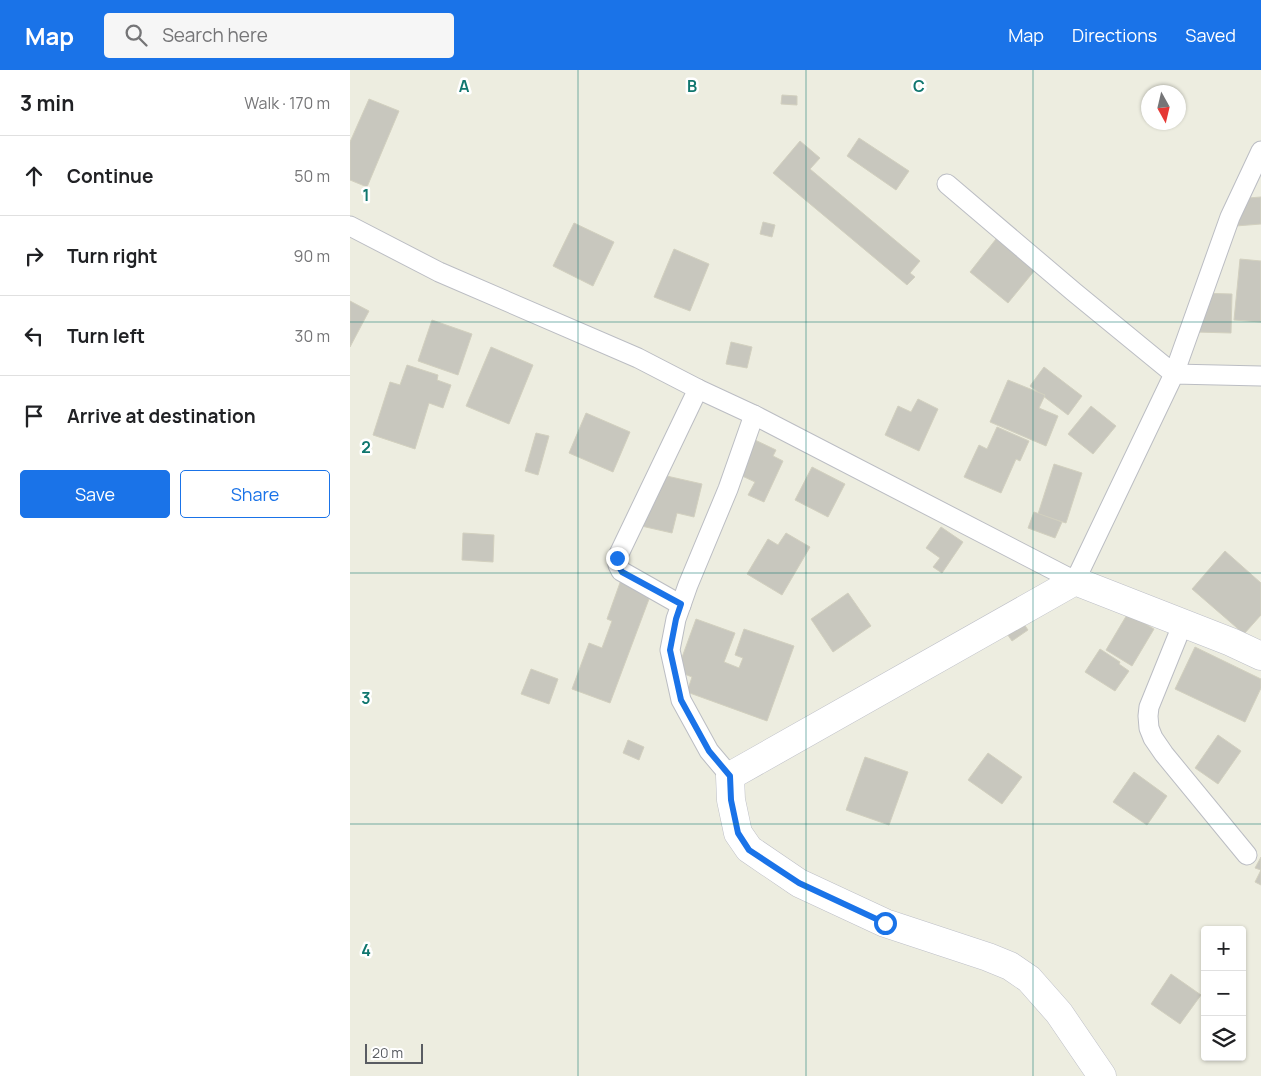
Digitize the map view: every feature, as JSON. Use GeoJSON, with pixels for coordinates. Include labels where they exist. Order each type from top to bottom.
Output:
{"type":"FeatureCollection","features":[{"type":"Feature","properties":{"kind":"street"},"geometry":{"type":"LineString","coordinates":[[730,776],[1075,581],[1174,374],[1230,217],[1261,151]]}},
{"type":"Feature","properties":{"kind":"street"},"geometry":{"type":"LineString","coordinates":[[948,184],[1074,292],[1174,374],[1261,376]]}},
{"type":"Feature","properties":{"kind":"street"},"geometry":{"type":"LineString","coordinates":[[350,226],[438,272],[638,358],[754,415],[1075,581],[1231,642],[1261,656]]}},
{"type":"Feature","properties":{"kind":"street"},"geometry":{"type":"LineString","coordinates":[[681,604],[622,572],[617,558],[698,389]]}},
{"type":"Feature","properties":{"kind":"street"},"geometry":{"type":"LineString","coordinates":[[754,415],[728,489],[681,604],[670,650],[681,700],[709,751],[730,776],[731,800],[738,833],[749,850],[799,883],[885,923],[1010,966],[1029,979],[1059,1012],[1102,1076]]}},
{"type":"Feature","properties":{"kind":"street"},"geometry":{"type":"LineString","coordinates":[[1183,623],[1149,707],[1149,728],[1153,738],[1164,754],[1247,855]]}},
{"type":"Feature","properties":{"kind":"building"},"geometry":{"type":"Polygon","coordinates":[[[782,95],[797,96],[797,105],[781,104],[782,95]]]}},
{"type":"Feature","properties":{"kind":"building"},"geometry":{"type":"Polygon","coordinates":[[[369,99],[399,111],[367,187],[350,180],[350,142],[369,99]]]}},
{"type":"Feature","properties":{"kind":"building"},"geometry":{"type":"Polygon","coordinates":[[[859,138],[909,171],[896,190],[847,156],[859,138]]]}},
{"type":"Feature","properties":{"kind":"building"},"geometry":{"type":"Polygon","coordinates":[[[800,141],[820,158],[810,169],[920,261],[910,273],[915,277],[907,285],[773,173],[800,141]]]}},
{"type":"Feature","properties":{"kind":"building"},"geometry":{"type":"Polygon","coordinates":[[[1261,197],[1261,224],[1236,226],[1234,199],[1261,197]]]}},
{"type":"Feature","properties":{"kind":"building"},"geometry":{"type":"Polygon","coordinates":[[[763,222],[775,225],[772,237],[760,234],[763,222]]]}},
{"type":"Feature","properties":{"kind":"building"},"geometry":{"type":"Polygon","coordinates":[[[574,223],[614,242],[593,286],[553,266],[574,223]]]}},
{"type":"Feature","properties":{"kind":"building"},"geometry":{"type":"Polygon","coordinates":[[[996,239],[1035,270],[1008,303],[970,272],[996,239]]]}},
{"type":"Feature","properties":{"kind":"building"},"geometry":{"type":"Polygon","coordinates":[[[674,249],[709,264],[690,311],[654,297],[674,249]]]}},
{"type":"Feature","properties":{"kind":"building"},"geometry":{"type":"Polygon","coordinates":[[[1240,259],[1261,261],[1261,322],[1234,320],[1240,259]]]}},
{"type":"Feature","properties":{"kind":"building"},"geometry":{"type":"Polygon","coordinates":[[[1197,293],[1232,294],[1231,333],[1196,332],[1197,293]]]}},
{"type":"Feature","properties":{"kind":"building"},"geometry":{"type":"Polygon","coordinates":[[[350,301],[369,311],[350,347],[350,301]]]}},
{"type":"Feature","properties":{"kind":"building"},"geometry":{"type":"Polygon","coordinates":[[[432,320],[472,334],[458,375],[418,361],[432,320]]]}},
{"type":"Feature","properties":{"kind":"building"},"geometry":{"type":"Polygon","coordinates":[[[731,342],[752,347],[747,368],[726,364],[731,342]]]}},
{"type":"Feature","properties":{"kind":"building"},"geometry":{"type":"Polygon","coordinates":[[[491,347],[533,365],[509,424],[466,406],[491,347]]]}},
{"type":"Feature","properties":{"kind":"building"},"geometry":{"type":"Polygon","coordinates":[[[407,365],[438,375],[437,380],[451,385],[443,408],[429,403],[415,449],[373,435],[390,382],[400,385],[407,365]]]}},
{"type":"Feature","properties":{"kind":"building"},"geometry":{"type":"Polygon","coordinates":[[[1044,367],[1082,396],[1068,415],[1030,386],[1044,367]]]}},
{"type":"Feature","properties":{"kind":"building"},"geometry":{"type":"Polygon","coordinates":[[[1008,380],[1045,395],[1039,408],[1058,416],[1046,446],[990,422],[1008,380]]]}},
{"type":"Feature","properties":{"kind":"building"},"geometry":{"type":"Polygon","coordinates":[[[918,399],[938,409],[919,451],[885,435],[898,406],[911,412],[918,399]]]}},
{"type":"Feature","properties":{"kind":"building"},"geometry":{"type":"Polygon","coordinates":[[[1091,406],[1116,426],[1093,454],[1068,434],[1091,406]]]}},
{"type":"Feature","properties":{"kind":"building"},"geometry":{"type":"Polygon","coordinates":[[[586,413],[630,432],[613,472],[569,453],[586,413]]]}},
{"type":"Feature","properties":{"kind":"building"},"geometry":{"type":"Polygon","coordinates":[[[997,427],[1029,441],[1020,461],[1016,459],[1001,493],[964,477],[979,445],[987,449],[997,427]]]}},
{"type":"Feature","properties":{"kind":"building"},"geometry":{"type":"Polygon","coordinates":[[[536,433],[549,436],[538,475],[525,471],[536,433]]]}},
{"type":"Feature","properties":{"kind":"building"},"geometry":{"type":"Polygon","coordinates":[[[755,440],[776,450],[773,456],[783,461],[764,502],[748,495],[755,482],[738,474],[755,440]]]}},
{"type":"Feature","properties":{"kind":"building"},"geometry":{"type":"Polygon","coordinates":[[[1054,464],[1082,473],[1066,523],[1038,514],[1054,464]]]}},
{"type":"Feature","properties":{"kind":"building"},"geometry":{"type":"Polygon","coordinates":[[[812,467],[845,484],[828,517],[795,500],[812,467]]]}},
{"type":"Feature","properties":{"kind":"building"},"geometry":{"type":"Polygon","coordinates":[[[649,472],[702,484],[694,517],[677,513],[672,533],[637,525],[649,472]]]}},
{"type":"Feature","properties":{"kind":"building"},"geometry":{"type":"Polygon","coordinates":[[[1034,512],[1062,522],[1055,538],[1028,528],[1034,512]]]}},
{"type":"Feature","properties":{"kind":"building"},"geometry":{"type":"Polygon","coordinates":[[[941,527],[963,542],[942,573],[933,567],[940,558],[926,548],[941,527]]]}},
{"type":"Feature","properties":{"kind":"building"},"geometry":{"type":"Polygon","coordinates":[[[463,533],[494,535],[493,562],[462,560],[463,533]]]}},
{"type":"Feature","properties":{"kind":"building"},"geometry":{"type":"Polygon","coordinates":[[[786,533],[810,547],[782,595],[747,574],[768,539],[778,545],[786,533]]]}},
{"type":"Feature","properties":{"kind":"building"},"geometry":{"type":"Polygon","coordinates":[[[1225,551],[1261,583],[1261,615],[1244,634],[1192,589],[1225,551]]]}},
{"type":"Feature","properties":{"kind":"building"},"geometry":{"type":"Polygon","coordinates":[[[621,580],[652,591],[610,703],[572,689],[589,643],[602,648],[612,621],[607,619],[621,580]]]}},
{"type":"Feature","properties":{"kind":"building"},"geometry":{"type":"Polygon","coordinates":[[[848,593],[871,626],[833,652],[811,619],[848,593]]]}},
{"type":"Feature","properties":{"kind":"building"},"geometry":{"type":"Polygon","coordinates":[[[1128,613],[1154,629],[1132,666],[1106,650],[1128,613]]]}},
{"type":"Feature","properties":{"kind":"building"},"geometry":{"type":"Polygon","coordinates":[[[1019,617],[1028,630],[1012,641],[1003,628],[1019,617]]]}},
{"type":"Feature","properties":{"kind":"building"},"geometry":{"type":"Polygon","coordinates":[[[696,619],[735,633],[724,662],[739,668],[743,658],[735,655],[744,629],[794,646],[767,721],[687,692],[692,677],[677,671],[696,619]]]}},
{"type":"Feature","properties":{"kind":"building"},"geometry":{"type":"Polygon","coordinates":[[[1195,647],[1261,679],[1261,688],[1245,722],[1175,689],[1195,647]]]}},
{"type":"Feature","properties":{"kind":"building"},"geometry":{"type":"Polygon","coordinates":[[[1100,649],[1120,662],[1119,664],[1129,671],[1115,691],[1085,672],[1100,649]]]}},
{"type":"Feature","properties":{"kind":"building"},"geometry":{"type":"Polygon","coordinates":[[[531,669],[558,679],[549,704],[521,694],[531,669]]]}},
{"type":"Feature","properties":{"kind":"building"},"geometry":{"type":"Polygon","coordinates":[[[1218,735],[1241,751],[1218,784],[1195,768],[1218,735]]]}},
{"type":"Feature","properties":{"kind":"building"},"geometry":{"type":"Polygon","coordinates":[[[628,740],[644,747],[639,760],[623,753],[628,740]]]}},
{"type":"Feature","properties":{"kind":"building"},"geometry":{"type":"Polygon","coordinates":[[[988,753],[1022,777],[1002,804],[968,780],[988,753]]]}},
{"type":"Feature","properties":{"kind":"building"},"geometry":{"type":"Polygon","coordinates":[[[865,757],[908,772],[889,825],[846,810],[865,757]]]}},
{"type":"Feature","properties":{"kind":"building"},"geometry":{"type":"Polygon","coordinates":[[[1134,772],[1167,796],[1147,825],[1113,802],[1134,772]]]}},
{"type":"Feature","properties":{"kind":"building"},"geometry":{"type":"Polygon","coordinates":[[[1261,857],[1261,870],[1255,868],[1261,857]]]}},
{"type":"Feature","properties":{"kind":"building"},"geometry":{"type":"Polygon","coordinates":[[[1261,870],[1261,885],[1255,882],[1261,870]]]}},
{"type":"Feature","properties":{"kind":"building"},"geometry":{"type":"Polygon","coordinates":[[[1171,974],[1201,995],[1180,1024],[1151,1004],[1171,974]]]}},
{"type":"Feature","properties":{"kind":"route"},"geometry":{"type":"LineString","coordinates":[[617,558],[622,572],[681,604],[670,650],[681,700],[709,751],[730,776],[731,800],[738,833],[749,850],[799,883],[885,923]]}}]}
